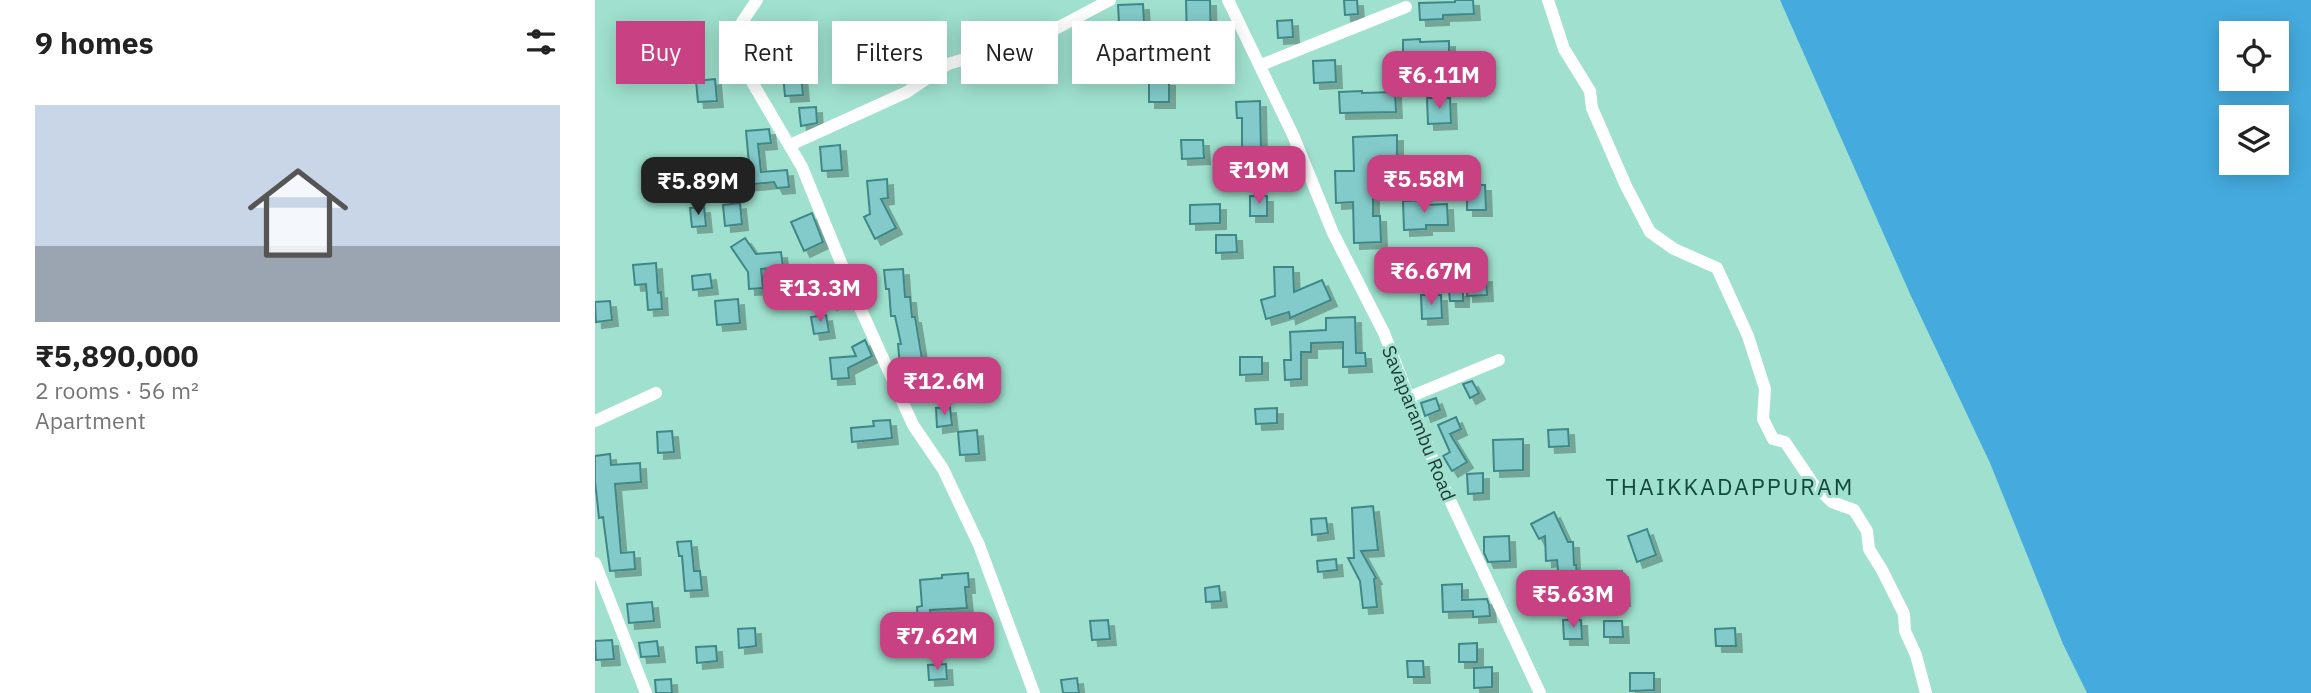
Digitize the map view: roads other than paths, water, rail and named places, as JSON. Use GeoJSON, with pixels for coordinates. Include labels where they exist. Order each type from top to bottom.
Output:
{"type":"FeatureCollection","features":[{"type":"Feature","properties":{"kind":"street"},"geometry":{"type":"LineString","coordinates":[[757,0],[738,28],[737,43],[752,82],[802,167],[853,292],[913,425],[943,469],[979,545],[1034,693]]}},
{"type":"Feature","properties":{"kind":"street"},"geometry":{"type":"LineString","coordinates":[[790,145],[907,92],[948,64],[1042,36],[1110,0]]}},
{"type":"Feature","properties":{"kind":"street","name":"Savaparambu Road"},"geometry":{"type":"LineString","coordinates":[[1228,0],[1293,135],[1333,233],[1384,333],[1441,481],[1540,693]]}},
{"type":"Feature","properties":{"kind":"street"},"geometry":{"type":"LineString","coordinates":[[1548,0],[1564,49],[1590,91],[1592,108],[1626,186],[1650,232],[1674,249],[1717,268],[1748,336],[1765,389],[1763,419],[1773,439],[1785,442],[1814,485],[1832,502],[1854,510],[1867,531],[1869,550],[1904,614],[1905,631],[1916,655],[1926,693]]}},
{"type":"Feature","properties":{"kind":"street"},"geometry":{"type":"LineString","coordinates":[[1261,65],[1406,7]]}},
{"type":"Feature","properties":{"kind":"street"},"geometry":{"type":"LineString","coordinates":[[1407,398],[1499,360]]}},
{"type":"Feature","properties":{"kind":"street"},"geometry":{"type":"LineString","coordinates":[[595,421],[656,393]]}},
{"type":"Feature","properties":{"kind":"street"},"geometry":{"type":"LineString","coordinates":[[595,564],[646,693]]}},
{"type":"Feature","properties":{"kind":"water"},"geometry":{"type":"Polygon","coordinates":[[[1780,0],[2311,0],[2311,693],[2087,693],[2063,644],[1990,463],[1911,296],[1780,0]]]}},
{"type":"Feature","properties":{"kind":"district","name":"THAIKKADAPPURAM"},"geometry":{"type":"Point","coordinates":[1730,487]}}]}
